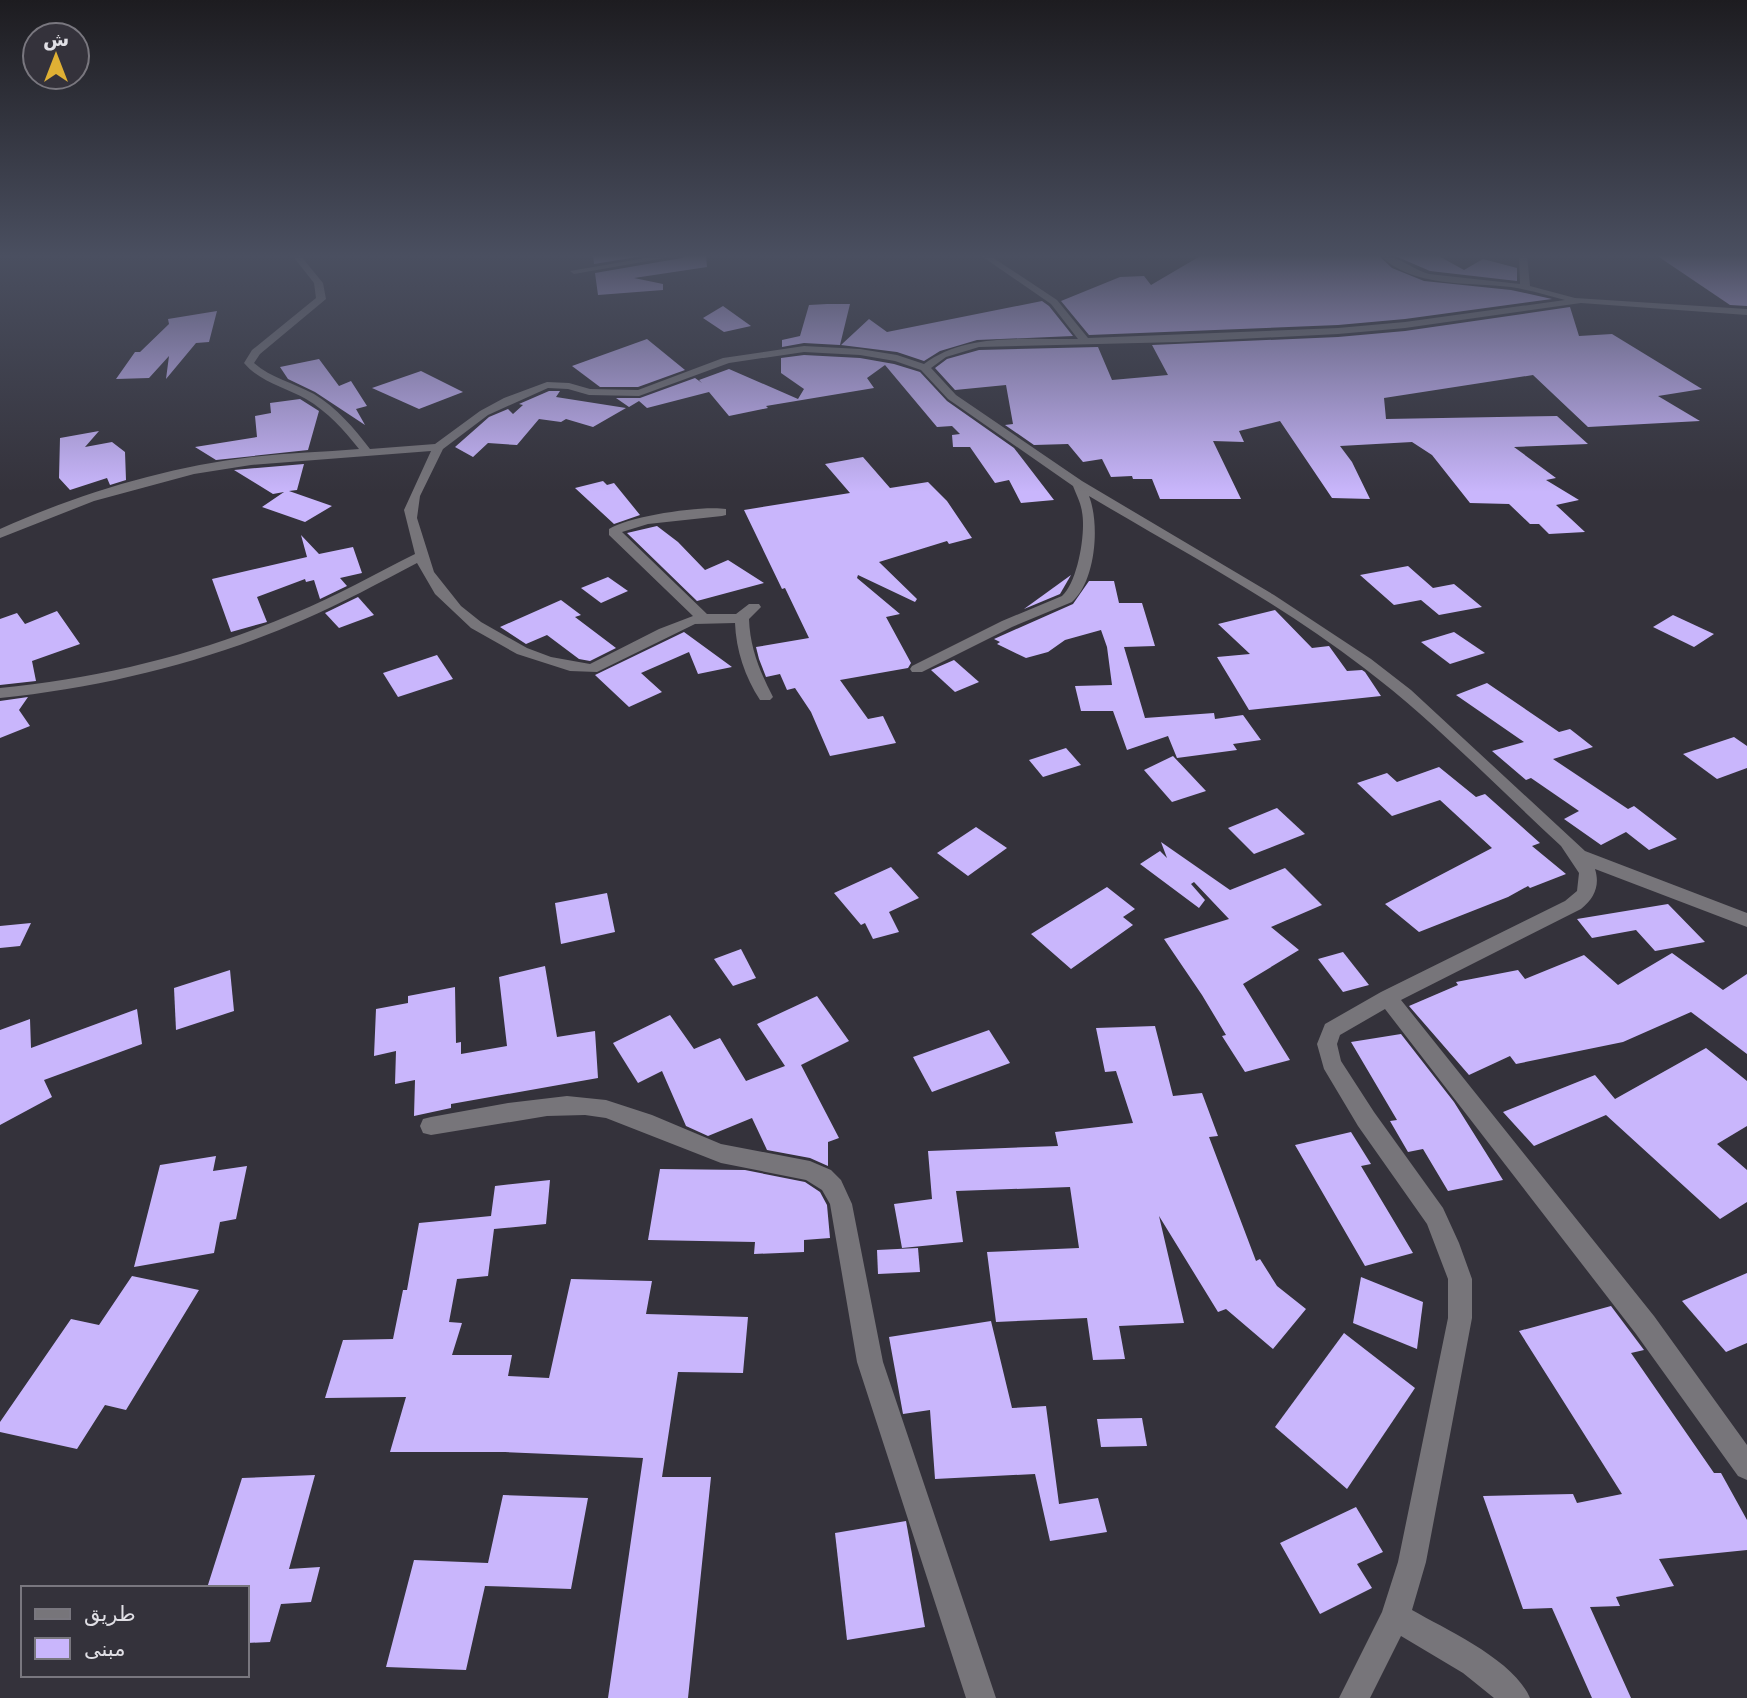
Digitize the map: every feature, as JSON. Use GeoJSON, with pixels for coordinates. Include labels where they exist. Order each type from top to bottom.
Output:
{"type":"FeatureCollection","features":[{"type":"Feature","properties":{"kind":"street"},"geometry":{"type":"LineString","coordinates":[[278,334],[256,352],[249,363],[257,372],[311,397],[341,419],[367,452]]}},
{"type":"Feature","properties":{"kind":"street"},"geometry":{"type":"LineString","coordinates":[[1079,334],[1084,340]]}},
{"type":"Feature","properties":{"kind":"street"},"geometry":{"type":"LineString","coordinates":[[925,368],[942,355],[978,344],[1274,334]]}},
{"type":"Feature","properties":{"kind":"street"},"geometry":{"type":"LineString","coordinates":[[0,534],[90,498],[192,471],[251,461],[438,447],[484,414],[520,395],[547,385],[569,386],[589,393],[639,393],[727,360],[804,349],[860,352],[897,358],[925,368],[952,397],[1078,484],[1269,598],[1366,662],[1416,702],[1580,856],[1587,869],[1588,885],[1585,895],[1562,912],[1388,998],[1332,1030],[1327,1044],[1331,1063],[1366,1119],[1435,1216],[1460,1279],[1460,1318],[1412,1562],[1395,1617],[1354,1698]]}},
{"type":"Feature","properties":{"kind":"street"},"geometry":{"type":"LineString","coordinates":[[438,447],[428,473],[412,498],[409,512],[428,572],[456,608],[485,631],[522,651],[578,668],[600,666],[703,618],[742,618],[754,607]]}},
{"type":"Feature","properties":{"kind":"street"},"geometry":{"type":"LineString","coordinates":[[917,669],[1007,624],[1067,599],[1075,592],[1088,546],[1090,526],[1088,509],[1078,484]]}},
{"type":"Feature","properties":{"kind":"street"},"geometry":{"type":"LineString","coordinates":[[703,618],[614,532],[618,527],[635,522],[722,512]]}},
{"type":"Feature","properties":{"kind":"street"},"geometry":{"type":"LineString","coordinates":[[0,693],[111,678],[235,640],[297,618],[422,555]]}},
{"type":"Feature","properties":{"kind":"street"},"geometry":{"type":"LineString","coordinates":[[742,618],[742,640],[748,664],[765,697]]}},
{"type":"Feature","properties":{"kind":"street"},"geometry":{"type":"LineString","coordinates":[[1580,856],[1747,920]]}},
{"type":"Feature","properties":{"kind":"street"},"geometry":{"type":"LineString","coordinates":[[1388,998],[1645,1325],[1747,1467]]}},
{"type":"Feature","properties":{"kind":"street"},"geometry":{"type":"LineString","coordinates":[[430,1126],[547,1108],[582,1106],[618,1110],[740,1159],[802,1168],[822,1176],[835,1189],[841,1204],[870,1362],[981,1698]]}},
{"type":"Feature","properties":{"kind":"street"},"geometry":{"type":"LineString","coordinates":[[1395,1617],[1469,1660],[1495,1678],[1515,1698]]}},
{"type":"Feature","properties":{"kind":"building"},"geometry":{"type":"Polygon","coordinates":[[[158,334],[211,334],[209,342],[196,343],[166,379],[169,356],[149,378],[116,379],[135,352],[140,352],[158,334]]]}},
{"type":"Feature","properties":{"kind":"building"},"geometry":{"type":"Polygon","coordinates":[[[843,334],[840,345],[804,343],[782,347],[782,340],[800,336],[843,334]]]}},
{"type":"Feature","properties":{"kind":"building"},"geometry":{"type":"Polygon","coordinates":[[[853,334],[1073,336],[977,340],[940,351],[924,361],[897,352],[841,345],[853,334]]]}},
{"type":"Feature","properties":{"kind":"building"},"geometry":{"type":"Polygon","coordinates":[[[1369,334],[1612,334],[1702,389],[1658,396],[1700,421],[1588,427],[1533,375],[1384,398],[1386,419],[1557,416],[1588,444],[1514,447],[1556,478],[1546,480],[1579,500],[1556,505],[1585,532],[1549,534],[1539,524],[1530,524],[1509,504],[1470,503],[1432,455],[1412,442],[1340,446],[1352,462],[1370,499],[1332,498],[1280,421],[1239,431],[1244,442],[1213,441],[1241,499],[1160,499],[1152,479],[1111,477],[1102,459],[1083,462],[1068,444],[1034,445],[1005,425],[1013,424],[1006,385],[955,390],[935,368],[947,359],[979,350],[1098,347],[1112,380],[1168,375],[1152,345],[1369,334]]]}},
{"type":"Feature","properties":{"kind":"building"},"geometry":{"type":"Polygon","coordinates":[[[647,339],[685,370],[638,387],[600,387],[572,366],[647,339]]]}},
{"type":"Feature","properties":{"kind":"building"},"geometry":{"type":"Polygon","coordinates":[[[804,355],[860,358],[920,372],[947,401],[1014,448],[1054,500],[1021,503],[1009,480],[995,483],[970,447],[953,447],[952,435],[960,434],[952,426],[937,427],[885,365],[867,378],[874,388],[766,406],[768,408],[729,416],[709,392],[647,408],[639,401],[629,407],[616,398],[640,398],[695,378],[702,383],[699,380],[729,369],[798,399],[804,389],[781,373],[781,358],[804,355]]]}},
{"type":"Feature","properties":{"kind":"building"},"geometry":{"type":"Polygon","coordinates":[[[319,359],[339,386],[351,381],[367,406],[356,409],[365,425],[315,392],[288,379],[280,367],[319,359]]]}},
{"type":"Feature","properties":{"kind":"building"},"geometry":{"type":"Polygon","coordinates":[[[421,371],[463,392],[419,409],[372,388],[421,371]]]}},
{"type":"Feature","properties":{"kind":"building"},"geometry":{"type":"Polygon","coordinates":[[[549,391],[560,391],[556,397],[626,408],[593,427],[566,419],[561,422],[539,419],[517,445],[488,443],[473,457],[455,447],[489,417],[508,409],[513,414],[523,405],[519,404],[549,391]]]}},
{"type":"Feature","properties":{"kind":"building"},"geometry":{"type":"Polygon","coordinates":[[[300,399],[319,411],[308,450],[216,460],[195,447],[257,437],[255,416],[271,413],[270,403],[300,399]]]}},
{"type":"Feature","properties":{"kind":"building"},"geometry":{"type":"Polygon","coordinates":[[[99,431],[85,447],[112,442],[125,452],[126,480],[110,485],[107,478],[70,490],[59,478],[60,438],[99,431]]]}},
{"type":"Feature","properties":{"kind":"building"},"geometry":{"type":"Polygon","coordinates":[[[863,457],[890,488],[928,482],[947,501],[972,538],[949,544],[947,541],[879,562],[917,599],[915,602],[858,575],[857,578],[900,614],[886,617],[911,663],[908,668],[840,680],[868,719],[883,716],[896,743],[830,756],[811,712],[795,688],[787,690],[780,674],[766,677],[759,659],[756,647],[809,638],[744,510],[850,493],[825,464],[863,457]]]}},
{"type":"Feature","properties":{"kind":"building"},"geometry":{"type":"Polygon","coordinates":[[[304,464],[297,490],[289,491],[332,506],[305,522],[262,507],[284,492],[273,494],[234,470],[304,464]]]}},
{"type":"Feature","properties":{"kind":"building"},"geometry":{"type":"Polygon","coordinates":[[[603,481],[607,485],[614,483],[640,515],[614,524],[575,488],[603,481]]]}},
{"type":"Feature","properties":{"kind":"building"},"geometry":{"type":"Polygon","coordinates":[[[657,526],[678,542],[705,570],[728,560],[764,583],[697,601],[627,533],[657,526]]]}},
{"type":"Feature","properties":{"kind":"building"},"geometry":{"type":"Polygon","coordinates":[[[301,535],[319,554],[353,547],[362,573],[340,578],[347,586],[320,599],[314,580],[306,582],[305,579],[257,597],[267,622],[231,632],[212,579],[307,557],[301,535]]]}},
{"type":"Feature","properties":{"kind":"building"},"geometry":{"type":"Polygon","coordinates":[[[1408,566],[1433,588],[1454,584],[1482,607],[1439,615],[1421,600],[1394,605],[1360,575],[1408,566]]]}},
{"type":"Feature","properties":{"kind":"building"},"geometry":{"type":"Polygon","coordinates":[[[1071,575],[1060,594],[1024,609],[1071,575]]]}},
{"type":"Feature","properties":{"kind":"building"},"geometry":{"type":"Polygon","coordinates":[[[608,577],[628,591],[601,603],[581,588],[608,577]]]}},
{"type":"Feature","properties":{"kind":"building"},"geometry":{"type":"Polygon","coordinates":[[[1089,581],[1114,581],[1119,603],[1142,603],[1155,646],[1124,647],[1145,718],[1214,713],[1215,719],[1243,715],[1261,740],[1233,744],[1237,750],[1177,758],[1168,736],[1127,750],[1113,711],[1081,711],[1075,686],[1112,685],[1107,647],[1101,630],[1065,640],[1048,652],[1026,658],[997,644],[1000,642],[994,639],[1073,604],[1089,581]]]}},
{"type":"Feature","properties":{"kind":"building"},"geometry":{"type":"Polygon","coordinates":[[[358,597],[374,615],[339,628],[325,613],[358,597]]]}},
{"type":"Feature","properties":{"kind":"building"},"geometry":{"type":"Polygon","coordinates":[[[561,600],[581,615],[575,617],[616,648],[590,661],[579,659],[547,635],[526,644],[500,627],[561,600]]]}},
{"type":"Feature","properties":{"kind":"building"},"geometry":{"type":"Polygon","coordinates":[[[1275,610],[1312,648],[1329,646],[1347,671],[1365,672],[1381,696],[1249,710],[1217,657],[1250,654],[1218,624],[1275,610]]]}},
{"type":"Feature","properties":{"kind":"building"},"geometry":{"type":"Polygon","coordinates":[[[57,611],[80,644],[32,661],[36,681],[0,685],[0,619],[17,613],[25,624],[57,611]]]}},
{"type":"Feature","properties":{"kind":"building"},"geometry":{"type":"Polygon","coordinates":[[[1673,615],[1714,634],[1694,647],[1653,627],[1673,615]]]}},
{"type":"Feature","properties":{"kind":"building"},"geometry":{"type":"Polygon","coordinates":[[[684,632],[732,667],[698,674],[689,652],[641,673],[662,692],[629,707],[595,675],[684,632]]]}},
{"type":"Feature","properties":{"kind":"building"},"geometry":{"type":"Polygon","coordinates":[[[1454,632],[1485,653],[1450,664],[1421,642],[1454,632]]]}},
{"type":"Feature","properties":{"kind":"building"},"geometry":{"type":"Polygon","coordinates":[[[437,655],[453,679],[398,697],[383,673],[437,655]]]}},
{"type":"Feature","properties":{"kind":"building"},"geometry":{"type":"Polygon","coordinates":[[[954,660],[979,682],[955,692],[931,670],[954,660]]]}},
{"type":"Feature","properties":{"kind":"building"},"geometry":{"type":"Polygon","coordinates":[[[1487,683],[1559,732],[1570,729],[1593,747],[1553,759],[1628,809],[1634,806],[1677,839],[1649,850],[1626,832],[1601,845],[1564,819],[1579,811],[1531,778],[1526,780],[1492,751],[1524,742],[1456,695],[1487,683]]]}},
{"type":"Feature","properties":{"kind":"building"},"geometry":{"type":"Polygon","coordinates":[[[28,697],[19,710],[30,726],[0,738],[0,701],[28,697]]]}},
{"type":"Feature","properties":{"kind":"building"},"geometry":{"type":"Polygon","coordinates":[[[1734,737],[1747,746],[1747,768],[1717,779],[1683,754],[1734,737]]]}},
{"type":"Feature","properties":{"kind":"building"},"geometry":{"type":"Polygon","coordinates":[[[1066,748],[1081,765],[1043,777],[1029,760],[1066,748]]]}},
{"type":"Feature","properties":{"kind":"building"},"geometry":{"type":"Polygon","coordinates":[[[1173,756],[1206,791],[1172,802],[1144,770],[1173,756]]]}},
{"type":"Feature","properties":{"kind":"building"},"geometry":{"type":"Polygon","coordinates":[[[1439,767],[1476,797],[1485,794],[1540,843],[1532,846],[1566,874],[1530,888],[1528,886],[1508,897],[1419,932],[1385,904],[1492,848],[1440,800],[1392,816],[1357,783],[1387,773],[1397,782],[1439,767]]]}},
{"type":"Feature","properties":{"kind":"building"},"geometry":{"type":"Polygon","coordinates":[[[1277,808],[1305,834],[1254,854],[1228,828],[1277,808]]]}},
{"type":"Feature","properties":{"kind":"building"},"geometry":{"type":"Polygon","coordinates":[[[976,827],[1007,848],[968,876],[937,853],[976,827]]]}},
{"type":"Feature","properties":{"kind":"building"},"geometry":{"type":"Polygon","coordinates":[[[1161,842],[1230,890],[1285,868],[1322,905],[1271,927],[1299,950],[1243,984],[1290,1060],[1245,1072],[1222,1036],[1226,1035],[1202,995],[1164,939],[1229,919],[1194,882],[1191,884],[1205,900],[1199,908],[1140,864],[1160,851],[1167,858],[1161,842]]]}},
{"type":"Feature","properties":{"kind":"building"},"geometry":{"type":"Polygon","coordinates":[[[891,867],[919,898],[889,912],[899,932],[873,939],[865,923],[861,925],[834,893],[891,867]]]}},
{"type":"Feature","properties":{"kind":"building"},"geometry":{"type":"Polygon","coordinates":[[[1107,887],[1135,909],[1123,917],[1133,925],[1071,969],[1031,934],[1107,887]]]}},
{"type":"Feature","properties":{"kind":"building"},"geometry":{"type":"Polygon","coordinates":[[[607,893],[615,932],[561,944],[555,903],[607,893]]]}},
{"type":"Feature","properties":{"kind":"building"},"geometry":{"type":"Polygon","coordinates":[[[1668,904],[1705,942],[1655,951],[1636,930],[1592,938],[1577,919],[1668,904]]]}},
{"type":"Feature","properties":{"kind":"building"},"geometry":{"type":"Polygon","coordinates":[[[31,923],[20,946],[0,948],[0,926],[31,923]]]}},
{"type":"Feature","properties":{"kind":"building"},"geometry":{"type":"Polygon","coordinates":[[[741,949],[756,978],[733,986],[714,959],[741,949]]]}},
{"type":"Feature","properties":{"kind":"building"},"geometry":{"type":"Polygon","coordinates":[[[1343,952],[1369,985],[1343,992],[1318,959],[1343,952]]]}},
{"type":"Feature","properties":{"kind":"building"},"geometry":{"type":"Polygon","coordinates":[[[1672,953],[1723,990],[1747,974],[1747,1054],[1691,1012],[1623,1042],[1516,1064],[1510,1056],[1469,1075],[1409,1006],[1458,985],[1456,982],[1518,970],[1525,979],[1584,955],[1618,985],[1672,953]]]}},
{"type":"Feature","properties":{"kind":"building"},"geometry":{"type":"Polygon","coordinates":[[[545,966],[557,1037],[595,1031],[598,1078],[451,1104],[451,1108],[414,1116],[415,1080],[395,1084],[396,1051],[374,1056],[376,1009],[408,1003],[408,996],[455,987],[456,1043],[461,1042],[461,1054],[507,1046],[499,977],[545,966]]]}},
{"type":"Feature","properties":{"kind":"building"},"geometry":{"type":"Polygon","coordinates":[[[230,970],[234,1011],[176,1030],[174,988],[230,970]]]}},
{"type":"Feature","properties":{"kind":"building"},"geometry":{"type":"Polygon","coordinates":[[[817,996],[849,1041],[801,1065],[839,1138],[828,1142],[828,1166],[810,1158],[767,1150],[752,1118],[708,1136],[686,1126],[662,1071],[638,1083],[613,1043],[670,1015],[694,1049],[720,1038],[746,1081],[785,1066],[757,1024],[817,996]]]}},
{"type":"Feature","properties":{"kind":"building"},"geometry":{"type":"Polygon","coordinates":[[[137,1009],[142,1044],[44,1080],[52,1097],[0,1125],[0,1030],[30,1019],[31,1048],[137,1009]]]}},
{"type":"Feature","properties":{"kind":"building"},"geometry":{"type":"Polygon","coordinates":[[[1155,1026],[1173,1096],[1202,1093],[1218,1136],[1209,1137],[1256,1261],[1260,1259],[1277,1286],[1306,1309],[1273,1349],[1226,1309],[1218,1312],[1159,1216],[1184,1323],[1119,1326],[1125,1359],[1093,1360],[1087,1318],[996,1322],[987,1252],[1079,1248],[1070,1187],[956,1191],[963,1242],[902,1248],[894,1204],[932,1199],[928,1151],[1058,1146],[1055,1132],[1133,1123],[1116,1071],[1105,1072],[1096,1028],[1155,1026]]]}},
{"type":"Feature","properties":{"kind":"building"},"geometry":{"type":"Polygon","coordinates":[[[989,1030],[1010,1063],[932,1092],[913,1057],[989,1030]]]}},
{"type":"Feature","properties":{"kind":"building"},"geometry":{"type":"Polygon","coordinates":[[[1401,1034],[1454,1102],[1503,1180],[1448,1191],[1423,1149],[1408,1152],[1390,1121],[1397,1120],[1351,1042],[1401,1034]]]}},
{"type":"Feature","properties":{"kind":"building"},"geometry":{"type":"Polygon","coordinates":[[[1706,1048],[1747,1081],[1747,1126],[1717,1144],[1747,1170],[1747,1202],[1720,1219],[1606,1115],[1534,1146],[1503,1112],[1595,1075],[1615,1099],[1706,1048]]]}},
{"type":"Feature","properties":{"kind":"building"},"geometry":{"type":"Polygon","coordinates":[[[1351,1132],[1371,1164],[1361,1166],[1413,1253],[1365,1266],[1295,1145],[1351,1132]]]}},
{"type":"Feature","properties":{"kind":"building"},"geometry":{"type":"Polygon","coordinates":[[[216,1156],[213,1171],[247,1166],[236,1219],[220,1222],[214,1253],[134,1267],[160,1165],[216,1156]]]}},
{"type":"Feature","properties":{"kind":"building"},"geometry":{"type":"Polygon","coordinates":[[[660,1169],[745,1170],[805,1182],[820,1192],[827,1205],[830,1238],[804,1240],[804,1252],[754,1254],[755,1242],[648,1240],[660,1169]]]}},
{"type":"Feature","properties":{"kind":"building"},"geometry":{"type":"Polygon","coordinates":[[[550,1180],[546,1224],[494,1229],[488,1276],[457,1279],[449,1322],[462,1323],[452,1355],[512,1355],[508,1376],[549,1378],[571,1279],[652,1281],[646,1314],[748,1317],[743,1373],[678,1372],[662,1477],[711,1477],[688,1698],[608,1698],[643,1458],[505,1452],[390,1452],[406,1397],[325,1398],[343,1340],[393,1339],[403,1290],[407,1290],[419,1223],[491,1216],[495,1186],[550,1180]]]}},
{"type":"Feature","properties":{"kind":"building"},"geometry":{"type":"Polygon","coordinates":[[[918,1248],[920,1272],[878,1274],[877,1250],[918,1248]]]}},
{"type":"Feature","properties":{"kind":"building"},"geometry":{"type":"Polygon","coordinates":[[[1747,1273],[1747,1343],[1726,1352],[1682,1301],[1747,1273]]]}},
{"type":"Feature","properties":{"kind":"building"},"geometry":{"type":"Polygon","coordinates":[[[132,1276],[199,1290],[126,1410],[105,1405],[77,1449],[0,1432],[0,1422],[71,1319],[99,1325],[132,1276]]]}},
{"type":"Feature","properties":{"kind":"building"},"geometry":{"type":"Polygon","coordinates":[[[1361,1277],[1423,1302],[1417,1349],[1353,1323],[1361,1277]]]}},
{"type":"Feature","properties":{"kind":"building"},"geometry":{"type":"Polygon","coordinates":[[[1611,1306],[1644,1350],[1631,1353],[1714,1473],[1721,1473],[1747,1520],[1747,1550],[1659,1559],[1674,1586],[1616,1597],[1620,1606],[1590,1607],[1631,1698],[1592,1698],[1552,1608],[1523,1609],[1483,1496],[1573,1494],[1577,1503],[1622,1494],[1519,1331],[1611,1306]]]}},
{"type":"Feature","properties":{"kind":"building"},"geometry":{"type":"Polygon","coordinates":[[[991,1321],[1012,1408],[1046,1406],[1059,1504],[1098,1498],[1107,1532],[1050,1541],[1035,1474],[935,1479],[930,1410],[903,1414],[889,1337],[991,1321]]]}},
{"type":"Feature","properties":{"kind":"building"},"geometry":{"type":"Polygon","coordinates":[[[1344,1333],[1415,1388],[1347,1489],[1275,1427],[1344,1333]]]}},
{"type":"Feature","properties":{"kind":"building"},"geometry":{"type":"Polygon","coordinates":[[[1142,1418],[1147,1446],[1101,1447],[1097,1419],[1142,1418]]]}},
{"type":"Feature","properties":{"kind":"building"},"geometry":{"type":"Polygon","coordinates":[[[315,1475],[289,1569],[320,1567],[311,1602],[281,1604],[270,1642],[248,1643],[248,1586],[208,1586],[242,1478],[315,1475]]]}},
{"type":"Feature","properties":{"kind":"building"},"geometry":{"type":"Polygon","coordinates":[[[503,1495],[588,1498],[571,1589],[485,1586],[466,1670],[386,1667],[414,1560],[488,1563],[503,1495]]]}},
{"type":"Feature","properties":{"kind":"building"},"geometry":{"type":"Polygon","coordinates":[[[1356,1507],[1383,1552],[1357,1564],[1372,1588],[1320,1614],[1280,1543],[1356,1507]]]}},
{"type":"Feature","properties":{"kind":"building"},"geometry":{"type":"Polygon","coordinates":[[[906,1521],[925,1627],[847,1640],[835,1533],[906,1521]]]}}]}
